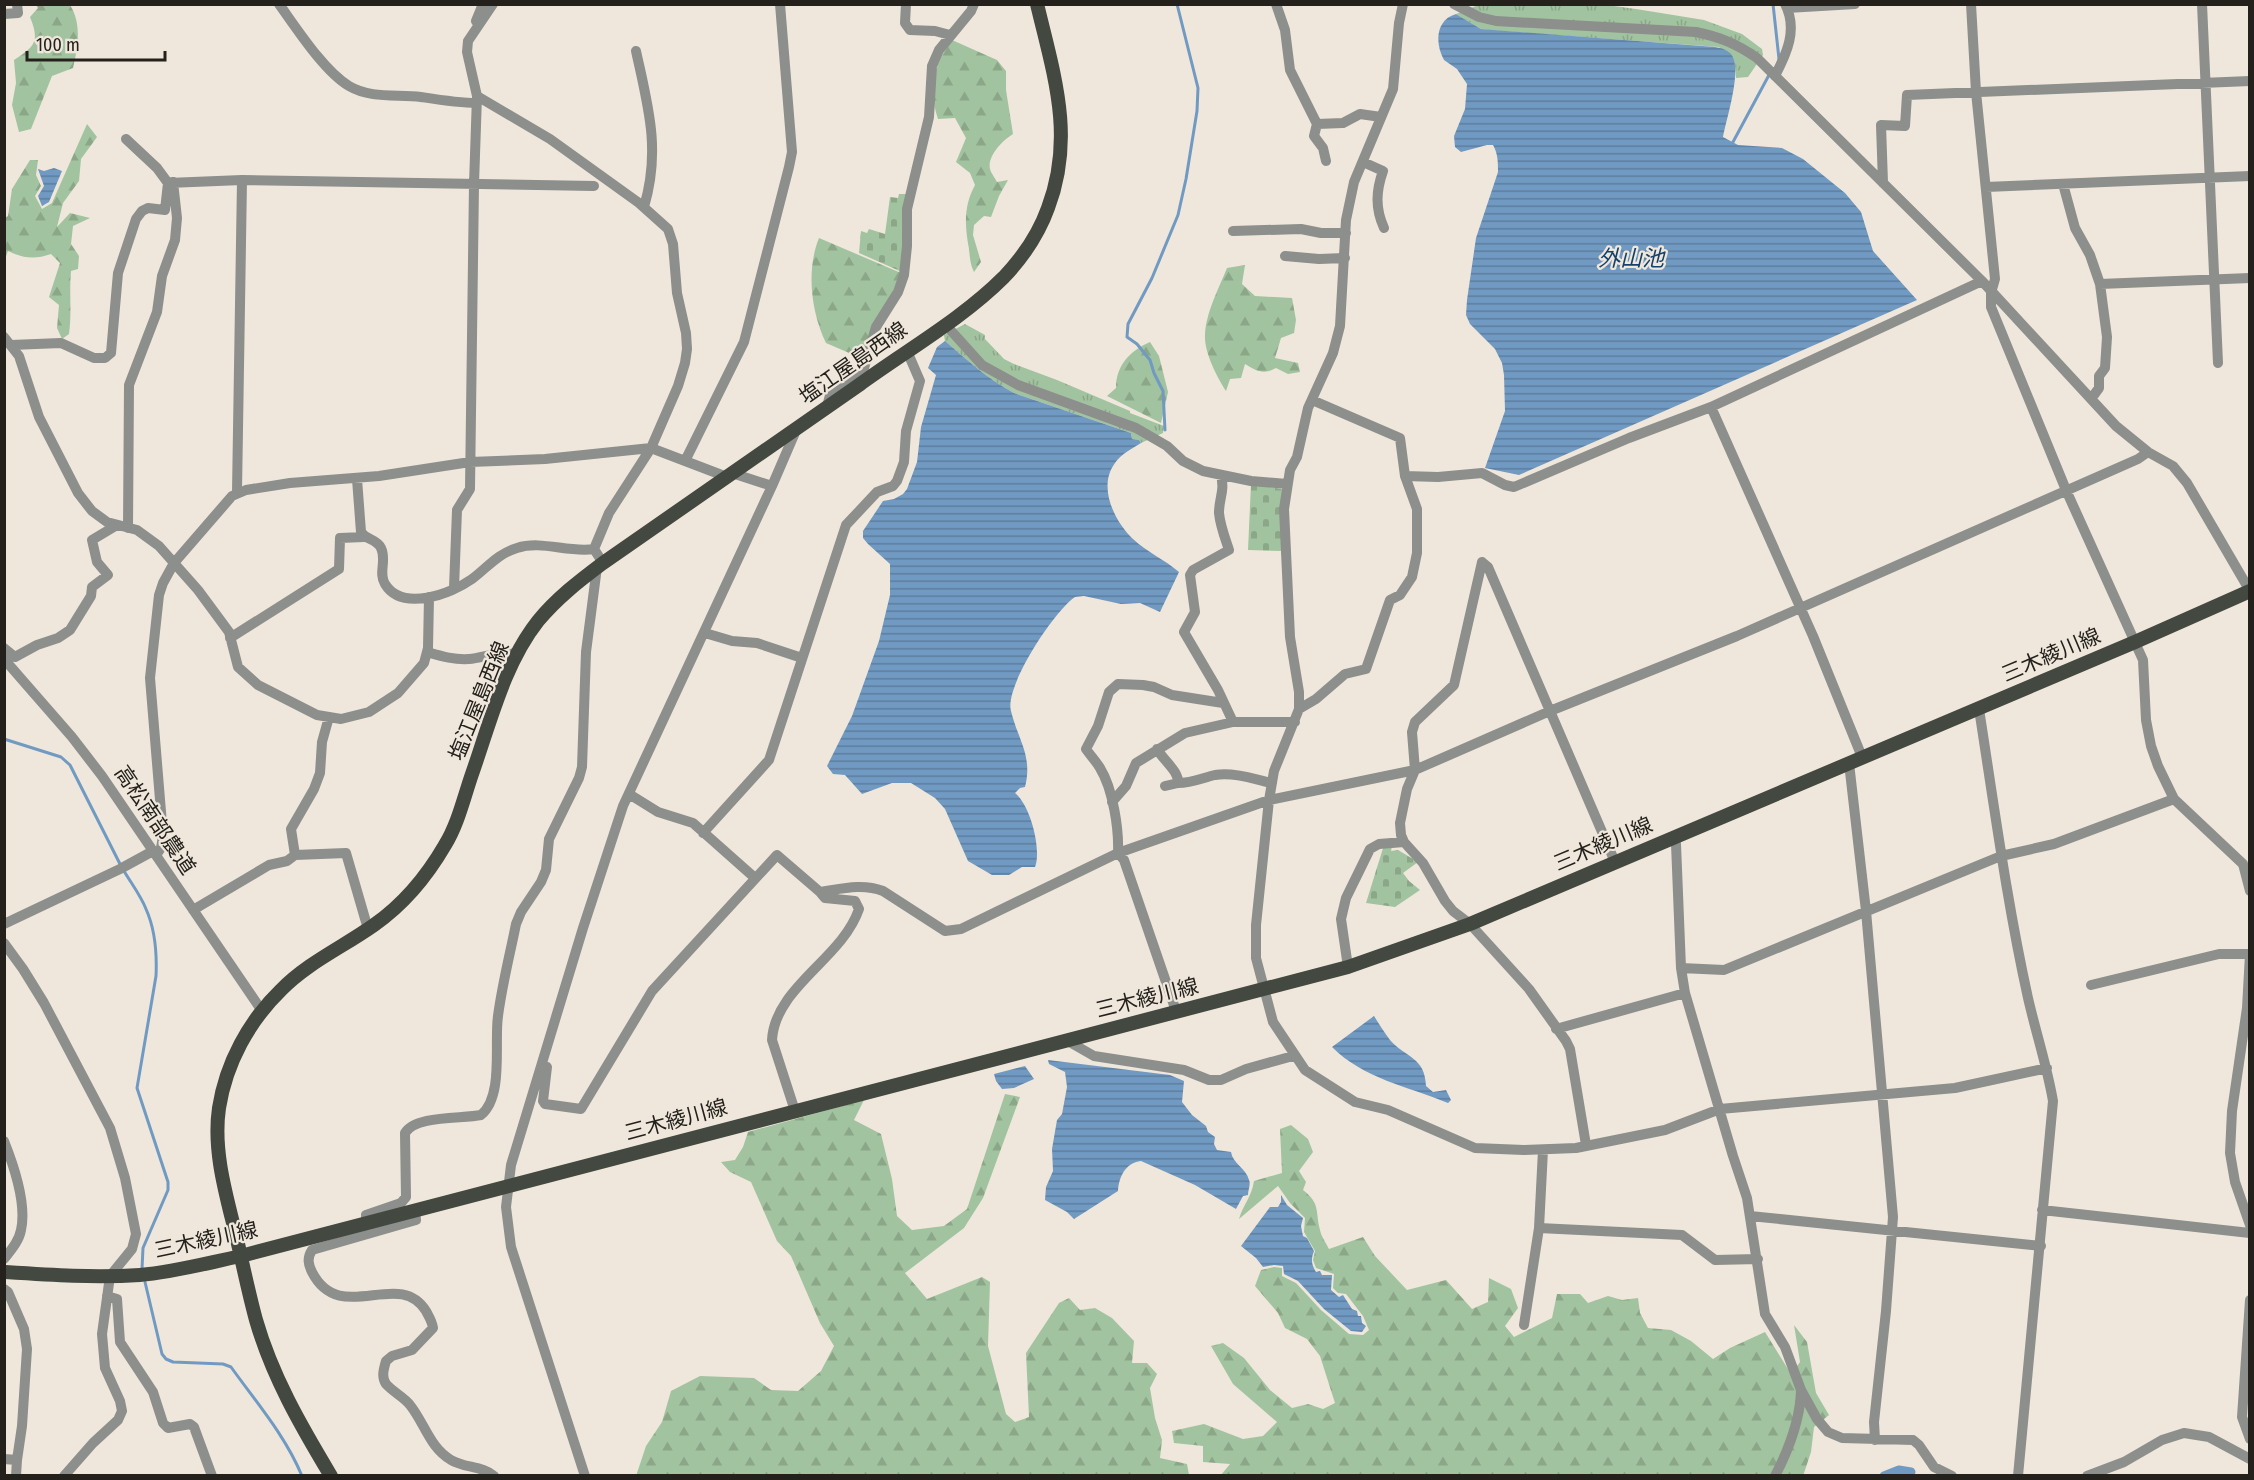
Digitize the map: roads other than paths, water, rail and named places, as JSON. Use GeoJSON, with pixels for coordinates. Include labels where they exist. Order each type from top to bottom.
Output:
{"type":"FeatureCollection","features":[{"type":"Feature","properties":{"kind":"main road","name":"塩江屋島西線"},"geometry":{"type":"LineString","coordinates":[[332,1476],[296,1419],[256,1321],[220,1168],[219,1110],[237,1050],[262,1011],[297,974],[368,929],[403,901],[422,881],[449,839],[516,655],[537,622],[562,594],[600,565],[945,324],[1005,276],[1029,246],[1048,209],[1059,169],[1062,128],[1056,87],[1037,4]]}},
{"type":"Feature","properties":{"kind":"main road","name":"三木綾川線"},"geometry":{"type":"LineString","coordinates":[[4,1272],[71,1277],[142,1275],[241,1256],[1348,967],[1470,924],[2250,591]]}},
{"type":"Feature","properties":{"kind":"street"},"geometry":{"type":"LineString","coordinates":[[4,14],[18,13],[17,4]]}},
{"type":"Feature","properties":{"kind":"street"},"geometry":{"type":"LineString","coordinates":[[279,4],[333,74],[348,86],[372,94],[420,97],[450,103],[477,99],[550,139],[644,207],[668,230],[673,244],[677,293],[687,349],[678,386],[651,448],[609,513],[594,549],[600,565],[586,652],[582,767],[579,778],[549,839],[546,870],[541,882],[520,912],[516,924],[497,1017],[496,1072],[493,1093],[485,1112],[481,1115],[439,1119],[414,1124],[407,1128],[405,1133],[406,1197],[401,1203],[366,1215],[366,1223]]}},
{"type":"Feature","properties":{"kind":"street"},"geometry":{"type":"LineString","coordinates":[[454,588],[457,510],[470,489],[477,99],[467,52],[468,40],[483,4]]}},
{"type":"Feature","properties":{"kind":"street"},"geometry":{"type":"LineString","coordinates":[[468,40],[493,4]]}},
{"type":"Feature","properties":{"kind":"street"},"geometry":{"type":"LineString","coordinates":[[685,461],[744,342],[789,167],[792,152],[780,4]]}},
{"type":"Feature","properties":{"kind":"street"},"geometry":{"type":"LineString","coordinates":[[906,4],[905,23],[910,30],[935,31],[950,35]]}},
{"type":"Feature","properties":{"kind":"street"},"geometry":{"type":"LineString","coordinates":[[827,407],[831,391],[864,368],[876,327],[898,292],[904,275],[908,246],[907,209],[929,117],[932,66],[939,50],[971,11],[974,4]]}},
{"type":"Feature","properties":{"kind":"street"},"geometry":{"type":"LineString","coordinates":[[1276,4],[1285,30],[1290,70],[1317,124],[1314,136],[1323,148],[1326,162]]}},
{"type":"Feature","properties":{"kind":"street"},"geometry":{"type":"LineString","coordinates":[[1403,4],[1393,89],[1354,182],[1346,233],[1340,326],[1333,352],[1312,400],[1297,457],[1290,470],[1284,509],[1290,637],[1299,692],[1299,709],[1274,771],[1256,925],[1256,958],[1273,1022],[1293,1056],[1305,1070],[1355,1102],[1388,1110],[1475,1148],[1544,1150],[1576,1148],[1665,1130],[1720,1109],[1955,1088],[2047,1068]]}},
{"type":"Feature","properties":{"kind":"street"},"geometry":{"type":"LineString","coordinates":[[1454,4],[1479,17],[1496,21],[1696,32],[1719,37],[1738,45],[1757,58],[1982,281],[2116,426],[2148,452],[2173,466],[2187,483],[2250,591]]}},
{"type":"Feature","properties":{"kind":"street"},"geometry":{"type":"LineString","coordinates":[[1775,75],[1790,46],[1791,28],[1786,6],[1856,4]]}},
{"type":"Feature","properties":{"kind":"street"},"geometry":{"type":"LineString","coordinates":[[1971,4],[1976,92],[1995,279],[1991,293],[1991,307],[2066,489],[2143,660],[2146,720],[2151,746],[2174,799],[2243,864],[2250,891]]}},
{"type":"Feature","properties":{"kind":"street"},"geometry":{"type":"LineString","coordinates":[[2202,4],[2218,363]]}},
{"type":"Feature","properties":{"kind":"street"},"geometry":{"type":"LineString","coordinates":[[636,51],[653,131],[650,188],[644,207]]}},
{"type":"Feature","properties":{"kind":"street"},"geometry":{"type":"LineString","coordinates":[[1883,183],[1881,125],[1905,126],[1907,95],[2250,81]]}},
{"type":"Feature","properties":{"kind":"street"},"geometry":{"type":"LineString","coordinates":[[1317,124],[1343,123],[1360,114],[1381,117]]}},
{"type":"Feature","properties":{"kind":"street"},"geometry":{"type":"LineString","coordinates":[[122,526],[129,385],[157,312],[162,276],[175,240],[177,218],[170,182],[126,140]]}},
{"type":"Feature","properties":{"kind":"street"},"geometry":{"type":"LineString","coordinates":[[1364,162],[1383,171],[1377,191],[1377,210],[1383,228]]}},
{"type":"Feature","properties":{"kind":"street"},"geometry":{"type":"LineString","coordinates":[[1986,188],[2250,176]]}},
{"type":"Feature","properties":{"kind":"street"},"geometry":{"type":"LineString","coordinates":[[237,492],[242,180]]}},
{"type":"Feature","properties":{"kind":"street"},"geometry":{"type":"LineString","coordinates":[[170,182],[242,180],[594,186]]}},
{"type":"Feature","properties":{"kind":"street"},"geometry":{"type":"LineString","coordinates":[[8,341],[61,343],[94,358],[105,358],[111,353],[118,273],[136,219],[142,211],[148,208],[165,210],[170,182]]}},
{"type":"Feature","properties":{"kind":"street"},"geometry":{"type":"LineString","coordinates":[[2063,184],[2075,228],[2090,255],[2100,284],[2107,337],[2105,368],[2099,376],[2099,388],[2091,399]]}},
{"type":"Feature","properties":{"kind":"street"},"geometry":{"type":"LineString","coordinates":[[1233,231],[1301,229],[1321,233],[1346,233]]}},
{"type":"Feature","properties":{"kind":"street"},"geometry":{"type":"LineString","coordinates":[[1286,256],[1319,259],[1345,258]]}},
{"type":"Feature","properties":{"kind":"street"},"geometry":{"type":"LineString","coordinates":[[2100,284],[2250,278]]}},
{"type":"Feature","properties":{"kind":"street"},"geometry":{"type":"LineString","coordinates":[[1405,476],[1438,477],[1482,473],[1514,487],[1629,438],[1711,407],[1982,281]]}},
{"type":"Feature","properties":{"kind":"street"},"geometry":{"type":"LineString","coordinates":[[945,324],[982,365],[1018,385],[1136,428],[1203,471],[1287,484]]}},
{"type":"Feature","properties":{"kind":"street"},"geometry":{"type":"LineString","coordinates":[[8,341],[19,356],[39,417],[78,493],[92,511],[107,522],[137,530],[159,546],[198,590],[229,632],[238,666],[258,685],[317,715],[341,719],[369,712],[398,693],[424,663],[427,652],[429,597]]}},
{"type":"Feature","properties":{"kind":"street"},"geometry":{"type":"LineString","coordinates":[[704,833],[769,760],[846,525],[877,492],[893,486],[904,462],[906,431],[920,381],[907,351]]}},
{"type":"Feature","properties":{"kind":"street"},"geometry":{"type":"LineString","coordinates":[[1299,709],[1316,699],[1345,674],[1366,669],[1390,600],[1400,595],[1412,577],[1417,553],[1417,509],[1405,476],[1400,438],[1363,424],[1312,400]]}},
{"type":"Feature","properties":{"kind":"street"},"geometry":{"type":"LineString","coordinates":[[1711,407],[1801,607],[1862,757]]}},
{"type":"Feature","properties":{"kind":"street"},"geometry":{"type":"LineString","coordinates":[[585,1476],[511,1247],[506,1207],[511,1165],[583,928],[629,794],[705,633],[797,428]]}},
{"type":"Feature","properties":{"kind":"street"},"geometry":{"type":"LineString","coordinates":[[4,924],[161,848],[163,836],[150,678],[159,595],[163,582],[174,563],[237,492],[290,483],[357,478],[470,462],[545,459],[651,448],[729,475],[772,486]]}},
{"type":"Feature","properties":{"kind":"street"},"geometry":{"type":"LineString","coordinates":[[820,892],[859,886],[873,887],[883,891],[945,932],[961,930],[1118,854],[1269,800],[1415,770],[1550,711],[1737,636],[2148,452]]}},
{"type":"Feature","properties":{"kind":"street"},"geometry":{"type":"LineString","coordinates":[[1221,475],[1224,487],[1220,515],[1229,550],[1193,570],[1190,575],[1195,612],[1184,632],[1233,722]]}},
{"type":"Feature","properties":{"kind":"street"},"geometry":{"type":"LineString","coordinates":[[357,478],[361,532],[364,537]]}},
{"type":"Feature","properties":{"kind":"street"},"geometry":{"type":"LineString","coordinates":[[4,648],[15,657],[37,645],[58,638],[70,630],[91,596],[92,587],[108,575],[96,562],[92,540],[122,526]]}},
{"type":"Feature","properties":{"kind":"street"},"geometry":{"type":"LineString","coordinates":[[230,638],[339,569],[340,538],[364,537],[377,542],[384,555],[382,575],[384,584],[391,591],[409,600],[429,597],[454,588],[470,580],[498,555],[518,548],[536,545],[594,549]]}},
{"type":"Feature","properties":{"kind":"street"},"geometry":{"type":"LineString","coordinates":[[1586,1145],[1570,1049],[1529,989],[1470,924],[1453,911],[1445,901],[1423,863],[1404,842],[1401,834],[1400,823],[1407,789],[1415,770],[1412,732],[1415,722],[1454,685],[1482,562],[1488,567],[1615,862]]}},
{"type":"Feature","properties":{"kind":"street"},"geometry":{"type":"LineString","coordinates":[[705,633],[732,641],[758,643],[802,657]]}},
{"type":"Feature","properties":{"kind":"street"},"geometry":{"type":"LineString","coordinates":[[427,652],[454,659],[471,659],[503,653],[516,655]]}},
{"type":"Feature","properties":{"kind":"street","name":"高松南部農道"},"geometry":{"type":"LineString","coordinates":[[4,659],[72,737],[117,797],[262,1011]]}},
{"type":"Feature","properties":{"kind":"street"},"geometry":{"type":"LineString","coordinates":[[1176,1011],[1124,860],[1118,854],[1119,832],[1102,770],[1086,749],[1098,726],[1104,704],[1113,686],[1126,683],[1143,685],[1155,687],[1172,695],[1223,703]]}},
{"type":"Feature","properties":{"kind":"street"},"geometry":{"type":"LineString","coordinates":[[1978,708],[2001,856],[2028,998],[2047,1068],[2053,1101],[2018,1476]]}},
{"type":"Feature","properties":{"kind":"street"},"geometry":{"type":"LineString","coordinates":[[295,855],[291,829],[314,789],[320,773],[322,742],[329,717]]}},
{"type":"Feature","properties":{"kind":"street"},"geometry":{"type":"LineString","coordinates":[[1112,802],[1126,786],[1136,763],[1185,733],[1233,722],[1295,722]]}},
{"type":"Feature","properties":{"kind":"street"},"geometry":{"type":"LineString","coordinates":[[1157,749],[1162,759],[1177,774],[1178,783]]}},
{"type":"Feature","properties":{"kind":"street"},"geometry":{"type":"LineString","coordinates":[[1849,763],[1866,911],[1893,1230],[1874,1422],[1875,1440]]}},
{"type":"Feature","properties":{"kind":"street"},"geometry":{"type":"LineString","coordinates":[[1165,786],[1190,783],[1216,775],[1239,775],[1272,783]]}},
{"type":"Feature","properties":{"kind":"street"},"geometry":{"type":"LineString","coordinates":[[629,794],[658,812],[693,823],[755,878]]}},
{"type":"Feature","properties":{"kind":"street"},"geometry":{"type":"LineString","coordinates":[[1681,968],[1724,969],[2001,856],[2054,844],[2174,799]]}},
{"type":"Feature","properties":{"kind":"street"},"geometry":{"type":"LineString","coordinates":[[1674,838],[1681,968],[1685,993],[1747,1198],[1766,1314],[1785,1347],[1801,1390],[1817,1419],[1828,1432],[1842,1438],[1913,1440],[1934,1467],[1952,1476]]}},
{"type":"Feature","properties":{"kind":"street"},"geometry":{"type":"LineString","coordinates":[[1348,967],[1341,919],[1346,898],[1370,849],[1378,843],[1404,842]]}},
{"type":"Feature","properties":{"kind":"street"},"geometry":{"type":"LineString","coordinates":[[192,910],[269,865],[287,861],[295,855],[346,853],[368,929]]}},
{"type":"Feature","properties":{"kind":"street"},"geometry":{"type":"LineString","coordinates":[[544,1060],[548,1062],[543,1101],[545,1104],[580,1109],[652,991],[777,855],[825,898],[855,901],[859,909],[854,922],[840,942],[824,962],[800,984],[772,1028],[772,1040],[795,1111]]}},
{"type":"Feature","properties":{"kind":"street"},"geometry":{"type":"LineString","coordinates":[[5,945],[44,1003],[110,1128],[118,1151],[136,1234],[132,1249],[110,1276],[102,1334],[105,1368],[120,1401],[122,1411],[118,1420],[93,1443],[64,1476]]}},
{"type":"Feature","properties":{"kind":"street"},"geometry":{"type":"LineString","coordinates":[[2091,985],[2219,954],[2250,954],[2247,1008],[2232,1111],[2230,1153],[2235,1182],[2250,1225]]}},
{"type":"Feature","properties":{"kind":"street"},"geometry":{"type":"LineString","coordinates":[[1556,1029],[1685,993]]}},
{"type":"Feature","properties":{"kind":"street"},"geometry":{"type":"LineString","coordinates":[[1066,1040],[1094,1056],[1184,1070],[1209,1080],[1221,1080],[1246,1069],[1293,1056]]}},
{"type":"Feature","properties":{"kind":"street"},"geometry":{"type":"LineString","coordinates":[[4,1141],[20,1195],[22,1216],[21,1230],[14,1247],[4,1258]]}},
{"type":"Feature","properties":{"kind":"street"},"geometry":{"type":"LineString","coordinates":[[1524,1325],[1539,1228],[1544,1150]]}},
{"type":"Feature","properties":{"kind":"street"},"geometry":{"type":"LineString","coordinates":[[415,1210],[416,1220],[312,1250],[308,1260],[310,1267],[317,1281],[336,1295],[357,1298],[400,1293],[415,1297],[422,1304],[432,1321],[433,1328],[412,1350],[392,1356],[386,1361],[384,1378],[387,1384],[412,1407],[434,1444],[443,1454],[462,1466],[486,1471],[495,1476]]}},
{"type":"Feature","properties":{"kind":"street"},"geometry":{"type":"LineString","coordinates":[[2042,1210],[2250,1233]]}},
{"type":"Feature","properties":{"kind":"street"},"geometry":{"type":"LineString","coordinates":[[1750,1216],[2041,1246]]}},
{"type":"Feature","properties":{"kind":"street"},"geometry":{"type":"LineString","coordinates":[[1539,1228],[1682,1235],[1715,1260],[1758,1259]]}},
{"type":"Feature","properties":{"kind":"street"},"geometry":{"type":"LineString","coordinates":[[4,1289],[8,1292],[24,1329],[27,1349],[16,1476]]}},
{"type":"Feature","properties":{"kind":"street"},"geometry":{"type":"LineString","coordinates":[[107,1296],[117,1299],[120,1342],[153,1392],[163,1423],[168,1428],[190,1424],[194,1427],[212,1476]]}},
{"type":"Feature","properties":{"kind":"street"},"geometry":{"type":"LineString","coordinates":[[2250,1300],[2242,1416],[2250,1439]]}},
{"type":"Feature","properties":{"kind":"street"},"geometry":{"type":"LineString","coordinates":[[1775,1476],[1794,1434],[1801,1406],[1801,1390]]}},
{"type":"Feature","properties":{"kind":"street"},"geometry":{"type":"LineString","coordinates":[[2087,1476],[2124,1462],[2162,1440],[2184,1433],[2209,1437],[2250,1460]]}},
{"type":"Feature","properties":{"kind":"street"},"geometry":{"type":"LineString","coordinates":[[4,1459],[17,1460]]}},
{"type":"Feature","properties":{"kind":"water","name":"外山池"},"geometry":{"type":"Polygon","coordinates":[[[1456,14],[1481,29],[1713,47],[1727,51],[1734,60],[1735,81],[1723,137],[1738,145],[1782,148],[1803,159],[1845,193],[1861,212],[1873,251],[1917,300],[1519,475],[1485,468],[1505,411],[1504,375],[1502,363],[1495,349],[1470,324],[1466,315],[1476,238],[1498,172],[1498,161],[1493,145],[1461,152],[1455,147],[1454,136],[1465,109],[1467,84],[1457,69],[1444,60],[1438,40],[1444,21],[1456,14]]]}},
{"type":"Feature","properties":{"kind":"water"},"geometry":{"type":"Polygon","coordinates":[[[54,168],[62,171],[49,202],[42,206],[38,196],[44,186],[38,169],[44,171],[54,168]]]}},
{"type":"Feature","properties":{"kind":"water"},"geometry":{"type":"Polygon","coordinates":[[[945,341],[1004,388],[1131,433],[1132,439],[1139,440],[1141,443],[1120,457],[1110,472],[1108,493],[1110,504],[1120,523],[1133,539],[1179,572],[1160,612],[1140,603],[1121,604],[1084,596],[1075,597],[1055,617],[1032,650],[1015,685],[1011,711],[1024,748],[1027,766],[1025,787],[1015,793],[1030,817],[1036,839],[1037,859],[1035,867],[1022,867],[1009,875],[992,875],[968,861],[945,809],[935,798],[911,783],[892,783],[862,794],[845,775],[833,774],[827,766],[852,716],[879,641],[890,595],[890,564],[863,538],[863,531],[883,501],[894,499],[907,489],[917,462],[921,427],[936,375],[928,368],[937,347],[945,341]]]}},
{"type":"Feature","properties":{"kind":"water"},"geometry":{"type":"Polygon","coordinates":[[[1374,1016],[1390,1040],[1418,1063],[1425,1076],[1426,1086],[1433,1092],[1446,1090],[1451,1100],[1448,1103],[1372,1074],[1344,1058],[1332,1047],[1374,1016]]]}},
{"type":"Feature","properties":{"kind":"water"},"geometry":{"type":"Polygon","coordinates":[[[1048,1060],[1170,1075],[1184,1081],[1182,1102],[1215,1137],[1214,1144],[1217,1150],[1231,1152],[1250,1183],[1248,1195],[1243,1196],[1236,1209],[1195,1185],[1141,1161],[1127,1168],[1118,1191],[1074,1219],[1067,1212],[1045,1200],[1046,1187],[1053,1171],[1052,1149],[1057,1120],[1062,1114],[1067,1087],[1065,1072],[1049,1064],[1048,1060]]]}},
{"type":"Feature","properties":{"kind":"water"},"geometry":{"type":"Polygon","coordinates":[[[1025,1066],[1034,1079],[1014,1088],[1002,1089],[996,1081],[994,1074],[1025,1066]]]}},
{"type":"Feature","properties":{"kind":"water"},"geometry":{"type":"Polygon","coordinates":[[[1281,1195],[1287,1205],[1303,1218],[1301,1226],[1303,1236],[1307,1238],[1314,1251],[1312,1262],[1316,1272],[1320,1271],[1322,1275],[1332,1275],[1331,1290],[1339,1297],[1343,1295],[1352,1309],[1357,1311],[1358,1316],[1361,1316],[1362,1323],[1366,1326],[1362,1332],[1351,1331],[1324,1309],[1298,1281],[1284,1274],[1283,1266],[1263,1267],[1241,1246],[1270,1207],[1278,1207],[1281,1195]]]}},
{"type":"Feature","properties":{"kind":"waterway"},"geometry":{"type":"LineString","coordinates":[[1165,430],[1163,391],[1150,360],[1137,344],[1127,337],[1128,324],[1152,278],[1178,215],[1197,111],[1198,88],[1177,4]]}},
{"type":"Feature","properties":{"kind":"waterway"},"geometry":{"type":"LineString","coordinates":[[1773,4],[1779,59]]}},
{"type":"Feature","properties":{"kind":"waterway"},"geometry":{"type":"LineString","coordinates":[[1733,142],[1769,75]]}},
{"type":"Feature","properties":{"kind":"waterway"},"geometry":{"type":"LineString","coordinates":[[4,739],[61,757],[70,765],[121,866]]}},
{"type":"Feature","properties":{"kind":"waterway"},"geometry":{"type":"LineString","coordinates":[[124,871],[144,904],[152,925],[155,942],[156,976],[137,1088],[168,1182],[168,1190],[143,1248],[142,1269]]}},
{"type":"Feature","properties":{"kind":"waterway"},"geometry":{"type":"LineString","coordinates":[[145,1282],[162,1354],[166,1359],[173,1362],[223,1364],[231,1367],[279,1433],[302,1476]]}},
{"type":"Feature","properties":{"kind":"waterway"},"geometry":{"type":"LineString","coordinates":[[1884,1476],[1899,1470],[1911,1472]]}}]}
